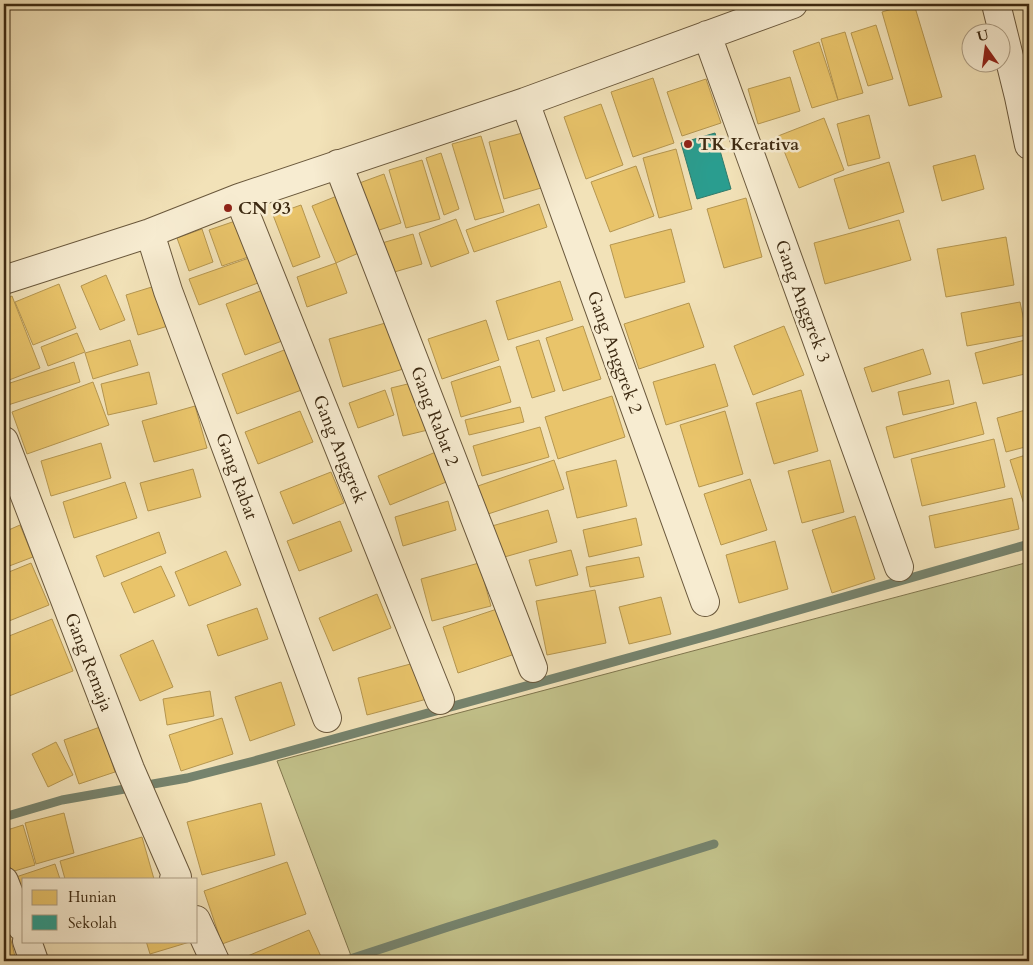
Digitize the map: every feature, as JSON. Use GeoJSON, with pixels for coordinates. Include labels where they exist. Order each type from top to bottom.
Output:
{"type":"FeatureCollection","features":[{"type":"Feature","properties":{"kind":"street"},"geometry":{"type":"LineString","coordinates":[[4,280],[150,233],[239,198],[525,102],[793,4]]}},
{"type":"Feature","properties":{"kind":"street"},"geometry":{"type":"LineString","coordinates":[[996,4],[1024,96],[1029,145]]}},
{"type":"Feature","properties":{"kind":"street","name":"Gang Anggrek 3"},"geometry":{"type":"LineString","coordinates":[[707,35],[899,567]]}},
{"type":"Feature","properties":{"kind":"street","name":"Gang Anggrek 2"},"geometry":{"type":"LineString","coordinates":[[525,102],[705,602]]}},
{"type":"Feature","properties":{"kind":"street","name":"Gang Rabat 2"},"geometry":{"type":"LineString","coordinates":[[338,164],[533,668]]}},
{"type":"Feature","properties":{"kind":"street","name":"Gang Anggrek"},"geometry":{"type":"LineString","coordinates":[[239,198],[440,700]]}},
{"type":"Feature","properties":{"kind":"street","name":"Gang Rabat"},"geometry":{"type":"LineString","coordinates":[[150,233],[172,300],[327,718]]}},
{"type":"Feature","properties":{"kind":"street","name":"Gang Remaja"},"geometry":{"type":"LineString","coordinates":[[4,441],[130,769],[176,878]]}},
{"type":"Feature","properties":{"kind":"street"},"geometry":{"type":"LineString","coordinates":[[4,881],[22,927]]}},
{"type":"Feature","properties":{"kind":"street"},"geometry":{"type":"LineString","coordinates":[[198,924],[215,961]]}},
{"type":"Feature","properties":{"kind":"street"},"geometry":{"type":"LineString","coordinates":[[27,942],[34,961]]}},
{"type":"Feature","properties":{"kind":"shaded area"},"geometry":{"type":"Polygon","coordinates":[[[1029,562],[1029,961],[353,961],[277,761],[1029,562]]]}},
{"type":"Feature","properties":{"kind":"building: Hunian"},"geometry":{"type":"Polygon","coordinates":[[[914,4],[942,97],[909,106],[882,12],[914,4]]]}},
{"type":"Feature","properties":{"kind":"building: Hunian"},"geometry":{"type":"Polygon","coordinates":[[[876,25],[893,79],[868,86],[851,33],[876,25]]]}},
{"type":"Feature","properties":{"kind":"building: Hunian"},"geometry":{"type":"Polygon","coordinates":[[[845,32],[863,93],[838,100],[821,39],[845,32]]]}},
{"type":"Feature","properties":{"kind":"building: Hunian"},"geometry":{"type":"Polygon","coordinates":[[[819,42],[838,100],[812,108],[793,51],[819,42]]]}},
{"type":"Feature","properties":{"kind":"building: Hunian"},"geometry":{"type":"Polygon","coordinates":[[[790,77],[800,111],[758,124],[748,89],[790,77]]]}},
{"type":"Feature","properties":{"kind":"building: Hunian"},"geometry":{"type":"Polygon","coordinates":[[[653,78],[674,143],[633,157],[611,92],[653,78]]]}},
{"type":"Feature","properties":{"kind":"building: Hunian"},"geometry":{"type":"Polygon","coordinates":[[[706,79],[721,123],[682,136],[667,92],[706,79]]]}},
{"type":"Feature","properties":{"kind":"building: Hunian"},"geometry":{"type":"Polygon","coordinates":[[[601,104],[623,165],[586,179],[564,117],[601,104]]]}},
{"type":"Feature","properties":{"kind":"building: Hunian"},"geometry":{"type":"Polygon","coordinates":[[[869,115],[880,158],[848,166],[837,124],[869,115]]]}},
{"type":"Feature","properties":{"kind":"building: Hunian"},"geometry":{"type":"Polygon","coordinates":[[[824,118],[844,170],[799,188],[778,136],[824,118]]]}},
{"type":"Feature","properties":{"kind":"building: Hunian"},"geometry":{"type":"Polygon","coordinates":[[[526,132],[541,188],[504,199],[489,142],[526,132]]]}},
{"type":"Feature","properties":{"kind":"building: Hunian"},"geometry":{"type":"Polygon","coordinates":[[[481,136],[504,212],[475,220],[452,144],[481,136]]]}},
{"type":"Feature","properties":{"kind":"building: Hunian"},"geometry":{"type":"Polygon","coordinates":[[[676,149],[692,209],[659,218],[643,158],[676,149]]]}},
{"type":"Feature","properties":{"kind":"building: Hunian"},"geometry":{"type":"Polygon","coordinates":[[[441,153],[459,209],[444,215],[426,158],[441,153]]]}},
{"type":"Feature","properties":{"kind":"building: Hunian"},"geometry":{"type":"Polygon","coordinates":[[[975,155],[984,189],[942,201],[933,166],[975,155]]]}},
{"type":"Feature","properties":{"kind":"building: Hunian"},"geometry":{"type":"Polygon","coordinates":[[[422,160],[440,219],[406,228],[389,170],[422,160]]]}},
{"type":"Feature","properties":{"kind":"building: Hunian"},"geometry":{"type":"Polygon","coordinates":[[[889,162],[904,212],[849,229],[834,179],[889,162]]]}},
{"type":"Feature","properties":{"kind":"building: Hunian"},"geometry":{"type":"Polygon","coordinates":[[[636,166],[654,216],[610,232],[591,182],[636,166]]]}},
{"type":"Feature","properties":{"kind":"building: Hunian"},"geometry":{"type":"Polygon","coordinates":[[[384,174],[401,223],[370,233],[354,185],[384,174]]]}},
{"type":"Feature","properties":{"kind":"building: Hunian"},"geometry":{"type":"Polygon","coordinates":[[[337,196],[361,252],[336,263],[312,206],[337,196]]]}},
{"type":"Feature","properties":{"kind":"building: Hunian"},"geometry":{"type":"Polygon","coordinates":[[[746,198],[762,257],[724,268],[707,209],[746,198]]]}},
{"type":"Feature","properties":{"kind":"building: Hunian"},"geometry":{"type":"Polygon","coordinates":[[[539,204],[547,227],[474,252],[466,230],[539,204]]]}},
{"type":"Feature","properties":{"kind":"building: Hunian"},"geometry":{"type":"Polygon","coordinates":[[[301,205],[320,257],[293,267],[273,215],[301,205]]]}},
{"type":"Feature","properties":{"kind":"building: Hunian"},"geometry":{"type":"Polygon","coordinates":[[[244,218],[257,254],[222,266],[209,230],[244,218]]]}},
{"type":"Feature","properties":{"kind":"building: Hunian"},"geometry":{"type":"Polygon","coordinates":[[[456,219],[469,253],[431,267],[419,233],[456,219]]]}},
{"type":"Feature","properties":{"kind":"building: Hunian"},"geometry":{"type":"Polygon","coordinates":[[[899,220],[911,260],[825,284],[814,243],[899,220]]]}},
{"type":"Feature","properties":{"kind":"building: Hunian"},"geometry":{"type":"Polygon","coordinates":[[[202,229],[213,262],[189,271],[177,238],[202,229]]]}},
{"type":"Feature","properties":{"kind":"building: Hunian"},"geometry":{"type":"Polygon","coordinates":[[[671,229],[685,282],[625,298],[610,245],[671,229]]]}},
{"type":"Feature","properties":{"kind":"building: Hunian"},"geometry":{"type":"Polygon","coordinates":[[[413,234],[422,264],[384,275],[375,245],[413,234]]]}},
{"type":"Feature","properties":{"kind":"building: Hunian"},"geometry":{"type":"Polygon","coordinates":[[[1006,237],[1014,285],[946,297],[937,249],[1006,237]]]}},
{"type":"Feature","properties":{"kind":"building: Hunian"},"geometry":{"type":"Polygon","coordinates":[[[249,258],[258,283],[199,305],[189,279],[249,258]]]}},
{"type":"Feature","properties":{"kind":"building: Hunian"},"geometry":{"type":"Polygon","coordinates":[[[336,263],[347,293],[307,307],[297,277],[336,263]]]}},
{"type":"Feature","properties":{"kind":"building: Hunian"},"geometry":{"type":"Polygon","coordinates":[[[106,275],[125,320],[100,330],[81,286],[106,275]]]}},
{"type":"Feature","properties":{"kind":"building: Hunian"},"geometry":{"type":"Polygon","coordinates":[[[560,281],[573,320],[508,340],[496,301],[560,281]]]}},
{"type":"Feature","properties":{"kind":"building: Hunian"},"geometry":{"type":"Polygon","coordinates":[[[59,284],[76,328],[33,345],[15,302],[59,284]]]}},
{"type":"Feature","properties":{"kind":"building: Hunian"},"geometry":{"type":"Polygon","coordinates":[[[155,286],[168,326],[138,335],[126,295],[155,286]]]}},
{"type":"Feature","properties":{"kind":"building: Hunian"},"geometry":{"type":"Polygon","coordinates":[[[263,290],[282,341],[245,355],[226,304],[263,290]]]}},
{"type":"Feature","properties":{"kind":"building: Hunian"},"geometry":{"type":"Polygon","coordinates":[[[12,296],[40,368],[4,382],[4,300],[12,296]]]}},
{"type":"Feature","properties":{"kind":"building: Hunian"},"geometry":{"type":"Polygon","coordinates":[[[1020,302],[1027,335],[967,346],[961,313],[1020,302]]]}},
{"type":"Feature","properties":{"kind":"building: Hunian"},"geometry":{"type":"Polygon","coordinates":[[[689,303],[704,347],[639,369],[624,324],[689,303]]]}},
{"type":"Feature","properties":{"kind":"building: Hunian"},"geometry":{"type":"Polygon","coordinates":[[[396,320],[410,367],[343,387],[329,339],[396,320]]]}},
{"type":"Feature","properties":{"kind":"building: Hunian"},"geometry":{"type":"Polygon","coordinates":[[[486,320],[499,360],[442,379],[428,339],[486,320]]]}},
{"type":"Feature","properties":{"kind":"building: Hunian"},"geometry":{"type":"Polygon","coordinates":[[[583,326],[601,379],[563,391],[546,338],[583,326]]]}},
{"type":"Feature","properties":{"kind":"building: Hunian"},"geometry":{"type":"Polygon","coordinates":[[[784,326],[804,375],[753,395],[734,346],[784,326]]]}},
{"type":"Feature","properties":{"kind":"building: Hunian"},"geometry":{"type":"Polygon","coordinates":[[[77,333],[85,352],[48,366],[41,347],[77,333]]]}},
{"type":"Feature","properties":{"kind":"building: Hunian"},"geometry":{"type":"Polygon","coordinates":[[[1029,339],[1029,373],[983,384],[975,353],[1029,339]]]}},
{"type":"Feature","properties":{"kind":"building: Hunian"},"geometry":{"type":"Polygon","coordinates":[[[130,340],[138,365],[93,379],[85,353],[130,340]]]}},
{"type":"Feature","properties":{"kind":"building: Hunian"},"geometry":{"type":"Polygon","coordinates":[[[539,340],[555,391],[532,398],[516,347],[539,340]]]}},
{"type":"Feature","properties":{"kind":"building: Hunian"},"geometry":{"type":"Polygon","coordinates":[[[292,347],[307,388],[237,414],[222,374],[292,347]]]}},
{"type":"Feature","properties":{"kind":"building: Hunian"},"geometry":{"type":"Polygon","coordinates":[[[923,349],[931,374],[872,392],[864,368],[923,349]]]}},
{"type":"Feature","properties":{"kind":"building: Hunian"},"geometry":{"type":"Polygon","coordinates":[[[74,362],[80,382],[8,405],[4,385],[74,362]]]}},
{"type":"Feature","properties":{"kind":"building: Hunian"},"geometry":{"type":"Polygon","coordinates":[[[715,364],[728,406],[666,425],[653,382],[715,364]]]}},
{"type":"Feature","properties":{"kind":"building: Hunian"},"geometry":{"type":"Polygon","coordinates":[[[500,366],[511,402],[461,417],[451,382],[500,366]]]}},
{"type":"Feature","properties":{"kind":"building: Hunian"},"geometry":{"type":"Polygon","coordinates":[[[149,372],[157,404],[108,415],[101,384],[149,372]]]}},
{"type":"Feature","properties":{"kind":"building: Hunian"},"geometry":{"type":"Polygon","coordinates":[[[949,380],[954,404],[903,415],[898,392],[949,380]]]}},
{"type":"Feature","properties":{"kind":"building: Hunian"},"geometry":{"type":"Polygon","coordinates":[[[420,381],[432,429],[403,436],[391,388],[420,381]]]}},
{"type":"Feature","properties":{"kind":"building: Hunian"},"geometry":{"type":"Polygon","coordinates":[[[93,382],[109,425],[27,454],[12,412],[93,382]]]}},
{"type":"Feature","properties":{"kind":"building: Hunian"},"geometry":{"type":"Polygon","coordinates":[[[385,390],[394,415],[358,428],[349,403],[385,390]]]}},
{"type":"Feature","properties":{"kind":"building: Hunian"},"geometry":{"type":"Polygon","coordinates":[[[801,390],[818,451],[774,464],[756,403],[801,390]]]}},
{"type":"Feature","properties":{"kind":"building: Hunian"},"geometry":{"type":"Polygon","coordinates":[[[612,396],[625,437],[558,459],[545,417],[612,396]]]}},
{"type":"Feature","properties":{"kind":"building: Hunian"},"geometry":{"type":"Polygon","coordinates":[[[976,402],[984,434],[894,458],[886,427],[976,402]]]}},
{"type":"Feature","properties":{"kind":"building: Hunian"},"geometry":{"type":"Polygon","coordinates":[[[195,406],[207,448],[154,462],[142,421],[195,406]]]}},
{"type":"Feature","properties":{"kind":"building: Hunian"},"geometry":{"type":"Polygon","coordinates":[[[520,407],[524,422],[469,435],[465,420],[520,407]]]}},
{"type":"Feature","properties":{"kind":"building: Hunian"},"geometry":{"type":"Polygon","coordinates":[[[1029,409],[1029,446],[1006,452],[997,418],[1029,409]]]}},
{"type":"Feature","properties":{"kind":"building: Hunian"},"geometry":{"type":"Polygon","coordinates":[[[300,411],[313,442],[258,464],[245,432],[300,411]]]}},
{"type":"Feature","properties":{"kind":"building: Hunian"},"geometry":{"type":"Polygon","coordinates":[[[725,411],[743,474],[699,487],[680,425],[725,411]]]}},
{"type":"Feature","properties":{"kind":"building: Hunian"},"geometry":{"type":"Polygon","coordinates":[[[540,427],[549,457],[482,476],[473,446],[540,427]]]}},
{"type":"Feature","properties":{"kind":"building: Hunian"},"geometry":{"type":"Polygon","coordinates":[[[994,439],[1005,487],[922,506],[911,459],[994,439]]]}},
{"type":"Feature","properties":{"kind":"building: Hunian"},"geometry":{"type":"Polygon","coordinates":[[[101,443],[111,478],[51,496],[41,461],[101,443]]]}},
{"type":"Feature","properties":{"kind":"building: Hunian"},"geometry":{"type":"Polygon","coordinates":[[[443,449],[456,478],[390,505],[378,476],[443,449]]]}},
{"type":"Feature","properties":{"kind":"building: Hunian"},"geometry":{"type":"Polygon","coordinates":[[[1029,454],[1029,517],[1028,517],[1010,460],[1029,454]]]}},
{"type":"Feature","properties":{"kind":"building: Hunian"},"geometry":{"type":"Polygon","coordinates":[[[554,460],[564,489],[482,516],[472,488],[554,460]]]}},
{"type":"Feature","properties":{"kind":"building: Hunian"},"geometry":{"type":"Polygon","coordinates":[[[616,460],[627,506],[577,518],[566,472],[616,460]]]}},
{"type":"Feature","properties":{"kind":"building: Hunian"},"geometry":{"type":"Polygon","coordinates":[[[830,460],[844,512],[802,523],[788,471],[830,460]]]}},
{"type":"Feature","properties":{"kind":"building: Hunian"},"geometry":{"type":"Polygon","coordinates":[[[193,469],[201,497],[148,511],[140,483],[193,469]]]}},
{"type":"Feature","properties":{"kind":"building: Hunian"},"geometry":{"type":"Polygon","coordinates":[[[331,472],[344,503],[293,524],[280,492],[331,472]]]}},
{"type":"Feature","properties":{"kind":"building: Hunian"},"geometry":{"type":"Polygon","coordinates":[[[750,479],[767,530],[721,545],[704,494],[750,479]]]}},
{"type":"Feature","properties":{"kind":"building: Hunian"},"geometry":{"type":"Polygon","coordinates":[[[125,482],[137,518],[74,538],[63,502],[125,482]]]}},
{"type":"Feature","properties":{"kind":"building: Hunian"},"geometry":{"type":"Polygon","coordinates":[[[1012,498],[1019,529],[935,548],[929,516],[1012,498]]]}},
{"type":"Feature","properties":{"kind":"building: Hunian"},"geometry":{"type":"Polygon","coordinates":[[[448,501],[456,530],[403,546],[395,517],[448,501]]]}},
{"type":"Feature","properties":{"kind":"building: Hunian"},"geometry":{"type":"Polygon","coordinates":[[[548,510],[557,542],[501,558],[492,526],[548,510]]]}},
{"type":"Feature","properties":{"kind":"building: Hunian"},"geometry":{"type":"Polygon","coordinates":[[[855,516],[875,579],[832,593],[812,530],[855,516]]]}},
{"type":"Feature","properties":{"kind":"building: Hunian"},"geometry":{"type":"Polygon","coordinates":[[[636,518],[642,545],[589,557],[583,530],[636,518]]]}},
{"type":"Feature","properties":{"kind":"building: Hunian"},"geometry":{"type":"Polygon","coordinates":[[[340,521],[352,551],[299,571],[287,541],[340,521]]]}},
{"type":"Feature","properties":{"kind":"building: Hunian"},"geometry":{"type":"Polygon","coordinates":[[[20,525],[33,557],[4,568],[4,532],[20,525]]]}},
{"type":"Feature","properties":{"kind":"building: Hunian"},"geometry":{"type":"Polygon","coordinates":[[[159,532],[166,553],[104,577],[96,556],[159,532]]]}},
{"type":"Feature","properties":{"kind":"building: Hunian"},"geometry":{"type":"Polygon","coordinates":[[[775,541],[788,589],[739,603],[726,555],[775,541]]]}},
{"type":"Feature","properties":{"kind":"building: Hunian"},"geometry":{"type":"Polygon","coordinates":[[[571,550],[578,575],[536,586],[529,560],[571,550]]]}},
{"type":"Feature","properties":{"kind":"building: Hunian"},"geometry":{"type":"Polygon","coordinates":[[[226,551],[241,585],[189,606],[175,572],[226,551]]]}},
{"type":"Feature","properties":{"kind":"building: Hunian"},"geometry":{"type":"Polygon","coordinates":[[[639,557],[644,577],[590,587],[586,567],[639,557]]]}},
{"type":"Feature","properties":{"kind":"building: Hunian"},"geometry":{"type":"Polygon","coordinates":[[[31,563],[49,605],[4,623],[4,574],[31,563]]]}},
{"type":"Feature","properties":{"kind":"building: Hunian"},"geometry":{"type":"Polygon","coordinates":[[[479,563],[491,606],[432,621],[421,579],[479,563]]]}},
{"type":"Feature","properties":{"kind":"building: Hunian"},"geometry":{"type":"Polygon","coordinates":[[[161,566],[175,596],[134,613],[121,583],[161,566]]]}},
{"type":"Feature","properties":{"kind":"building: Hunian"},"geometry":{"type":"Polygon","coordinates":[[[595,590],[606,643],[547,655],[536,601],[595,590]]]}},
{"type":"Feature","properties":{"kind":"building: Hunian"},"geometry":{"type":"Polygon","coordinates":[[[377,594],[391,628],[333,651],[319,618],[377,594]]]}},
{"type":"Feature","properties":{"kind":"building: Hunian"},"geometry":{"type":"Polygon","coordinates":[[[661,597],[671,634],[629,644],[619,607],[661,597]]]}},
{"type":"Feature","properties":{"kind":"building: Hunian"},"geometry":{"type":"Polygon","coordinates":[[[257,608],[268,639],[218,656],[207,625],[257,608]]]}},
{"type":"Feature","properties":{"kind":"building: Hunian"},"geometry":{"type":"Polygon","coordinates":[[[500,608],[515,654],[458,673],[443,627],[500,608]]]}},
{"type":"Feature","properties":{"kind":"building: Hunian"},"geometry":{"type":"Polygon","coordinates":[[[52,619],[73,671],[4,698],[4,638],[52,619]]]}},
{"type":"Feature","properties":{"kind":"building: Hunian"},"geometry":{"type":"Polygon","coordinates":[[[153,640],[173,687],[140,701],[120,655],[153,640]]]}},
{"type":"Feature","properties":{"kind":"building: Hunian"},"geometry":{"type":"Polygon","coordinates":[[[418,662],[427,699],[367,715],[358,678],[418,662]]]}},
{"type":"Feature","properties":{"kind":"building: Hunian"},"geometry":{"type":"Polygon","coordinates":[[[281,682],[295,725],[250,741],[235,697],[281,682]]]}},
{"type":"Feature","properties":{"kind":"building: Hunian"},"geometry":{"type":"Polygon","coordinates":[[[210,691],[214,716],[167,725],[163,699],[210,691]]]}},
{"type":"Feature","properties":{"kind":"building: Hunian"},"geometry":{"type":"Polygon","coordinates":[[[222,718],[233,754],[181,771],[169,735],[222,718]]]}},
{"type":"Feature","properties":{"kind":"building: Hunian"},"geometry":{"type":"Polygon","coordinates":[[[100,727],[115,772],[79,784],[64,740],[100,727]]]}},
{"type":"Feature","properties":{"kind":"building: Hunian"},"geometry":{"type":"Polygon","coordinates":[[[56,742],[73,775],[48,787],[32,754],[56,742]]]}},
{"type":"Feature","properties":{"kind":"building: Hunian"},"geometry":{"type":"Polygon","coordinates":[[[261,803],[275,855],[202,875],[187,822],[261,803]]]}},
{"type":"Feature","properties":{"kind":"building: Hunian"},"geometry":{"type":"Polygon","coordinates":[[[64,813],[74,853],[36,864],[25,823],[64,813]]]}},
{"type":"Feature","properties":{"kind":"building: Hunian"},"geometry":{"type":"Polygon","coordinates":[[[23,825],[35,865],[4,874],[4,831],[23,825]]]}},
{"type":"Feature","properties":{"kind":"building: Hunian"},"geometry":{"type":"Polygon","coordinates":[[[142,837],[154,878],[65,878],[60,861],[142,837]]]}},
{"type":"Feature","properties":{"kind":"building: Hunian"},"geometry":{"type":"Polygon","coordinates":[[[287,862],[306,914],[222,944],[204,891],[287,862]]]}},
{"type":"Feature","properties":{"kind":"building: Hunian"},"geometry":{"type":"Polygon","coordinates":[[[55,864],[60,878],[22,878],[22,912],[10,879],[55,864]]]}},
{"type":"Feature","properties":{"kind":"building: Hunian"},"geometry":{"type":"Polygon","coordinates":[[[309,930],[323,961],[244,961],[243,958],[309,930]]]}},
{"type":"Feature","properties":{"kind":"building: Hunian"},"geometry":{"type":"Polygon","coordinates":[[[10,936],[16,961],[4,961],[4,938],[10,936]]]}},
{"type":"Feature","properties":{"kind":"building: Hunian"},"geometry":{"type":"Polygon","coordinates":[[[146,942],[190,942],[150,954],[146,942]]]}},
{"type":"Feature","properties":{"kind":"building: Sekolah"},"geometry":{"type":"Polygon","coordinates":[[[715,133],[731,189],[697,199],[681,143],[715,133]]]}},
{"type":"Feature","properties":{"kind":"waterway"},"geometry":{"type":"LineString","coordinates":[[4,817],[62,800],[187,778],[254,761],[715,634],[1029,544]]}},
{"type":"Feature","properties":{"kind":"waterway"},"geometry":{"type":"LineString","coordinates":[[344,961],[714,844]]}},
{"type":"Feature","properties":{"kind":"place","name":"TK Kerativa"},"geometry":{"type":"Point","coordinates":[688,144]}},
{"type":"Feature","properties":{"kind":"place","name":"CN 93"},"geometry":{"type":"Point","coordinates":[228,208]}}]}
